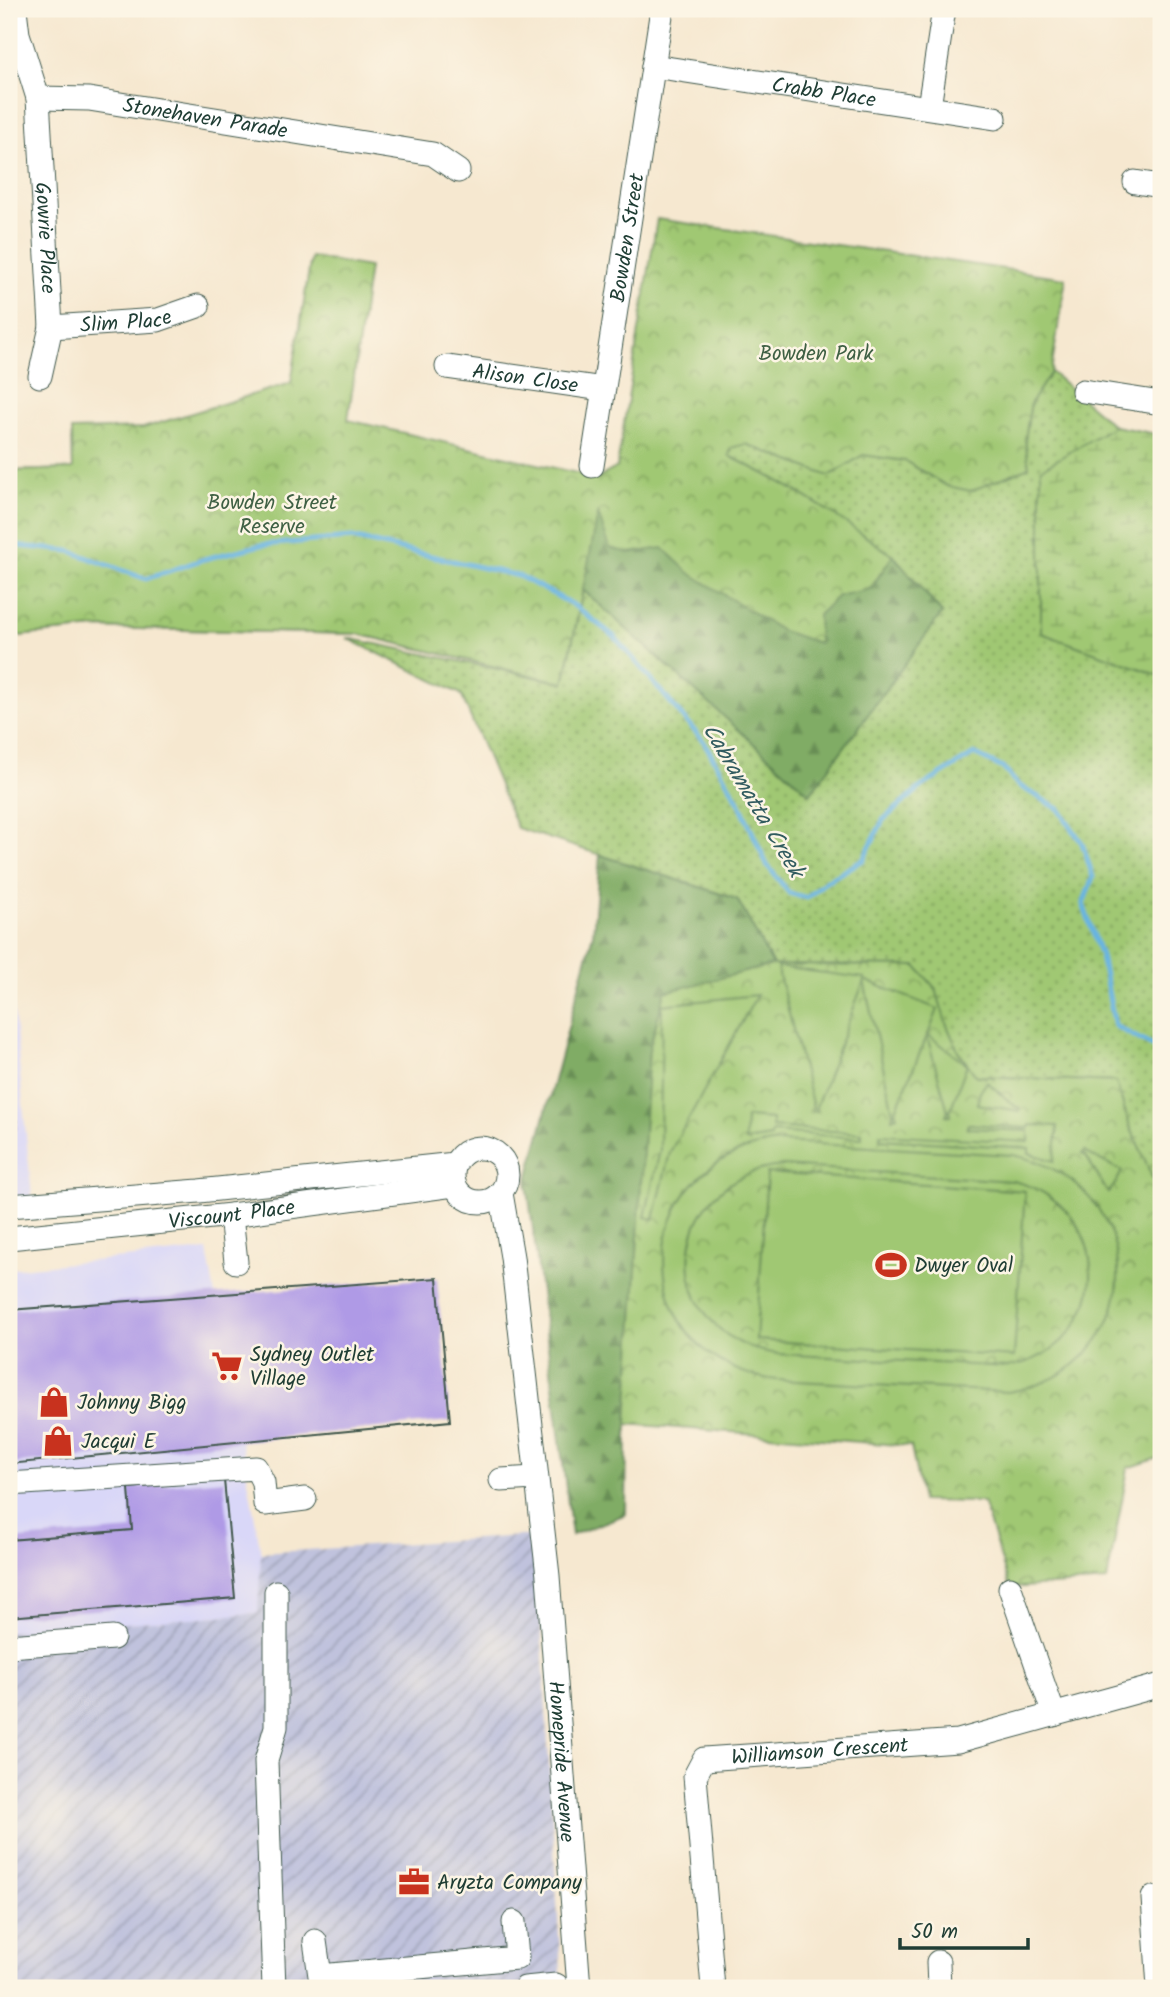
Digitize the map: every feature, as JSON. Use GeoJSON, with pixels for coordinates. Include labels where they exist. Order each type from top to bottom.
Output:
{"type":"FeatureCollection","features":[{"type":"Feature","properties":{"kind":"street"},"geometry":{"type":"LineString","coordinates":[[15,9],[18,34],[38,98]]}},
{"type":"Feature","properties":{"kind":"street","name":"Bowden Street"},"geometry":{"type":"LineString","coordinates":[[592,466],[662,9]]}},
{"type":"Feature","properties":{"kind":"street"},"geometry":{"type":"LineString","coordinates":[[929,107],[944,9]]}},
{"type":"Feature","properties":{"kind":"street","name":"Crabb Place"},"geometry":{"type":"LineString","coordinates":[[653,66],[995,118]]}},
{"type":"Feature","properties":{"kind":"street","name":"Stonehaven Parade"},"geometry":{"type":"LineString","coordinates":[[38,98],[89,99],[433,154],[458,171]]}},
{"type":"Feature","properties":{"kind":"street","name":"Gowrie Place"},"geometry":{"type":"LineString","coordinates":[[38,98],[51,327],[40,376]]}},
{"type":"Feature","properties":{"kind":"street"},"geometry":{"type":"LineString","coordinates":[[1135,182],[1161,186]]}},
{"type":"Feature","properties":{"kind":"street","name":"Slim Place"},"geometry":{"type":"LineString","coordinates":[[51,327],[158,320],[198,306]]}},
{"type":"Feature","properties":{"kind":"street","name":"Alison Close"},"geometry":{"type":"LineString","coordinates":[[447,367],[603,390]]}},
{"type":"Feature","properties":{"kind":"street"},"geometry":{"type":"LineString","coordinates":[[1083,391],[1161,403]]}},
{"type":"Feature","properties":{"kind":"street"},"geometry":{"type":"LineString","coordinates":[[501,1193],[485,1202],[466,1199],[454,1175],[460,1156],[477,1148],[495,1152],[507,1166],[508,1176],[501,1193],[512,1256],[536,1478],[501,1480]]}},
{"type":"Feature","properties":{"kind":"street","name":"Viscount Place"},"geometry":{"type":"LineString","coordinates":[[9,1206],[454,1175]]}},
{"type":"Feature","properties":{"kind":"street","name":"Viscount Place"},"geometry":{"type":"LineString","coordinates":[[9,1238],[231,1215],[454,1175]]}},
{"type":"Feature","properties":{"kind":"street"},"geometry":{"type":"LineString","coordinates":[[231,1215],[236,1262]]}},
{"type":"Feature","properties":{"kind":"street"},"geometry":{"type":"LineString","coordinates":[[9,1484],[256,1468],[263,1482],[265,1504],[305,1499]]}},
{"type":"Feature","properties":{"kind":"street","name":"Homepride Avenue"},"geometry":{"type":"LineString","coordinates":[[536,1478],[548,1576],[567,1987]]}},
{"type":"Feature","properties":{"kind":"street"},"geometry":{"type":"LineString","coordinates":[[1010,1588],[1054,1715]]}},
{"type":"Feature","properties":{"kind":"street"},"geometry":{"type":"LineString","coordinates":[[274,1988],[266,1762],[276,1727],[276,1592]]}},
{"type":"Feature","properties":{"kind":"street"},"geometry":{"type":"LineString","coordinates":[[9,1646],[113,1637]]}},
{"type":"Feature","properties":{"kind":"street","name":"Williamson Crescent"},"geometry":{"type":"LineString","coordinates":[[713,1988],[695,1776],[704,1759],[958,1741],[1161,1685]]}},
{"type":"Feature","properties":{"kind":"street"},"geometry":{"type":"LineString","coordinates":[[1153,1898],[1159,1988]]}},
{"type":"Feature","properties":{"kind":"street"},"geometry":{"type":"LineString","coordinates":[[315,1941],[320,1976],[517,1958],[514,1922]]}},
{"type":"Feature","properties":{"kind":"street"},"geometry":{"type":"LineString","coordinates":[[938,1962],[939,1988]]}},
{"type":"Feature","properties":{"kind":"street"},"geometry":{"type":"LineString","coordinates":[[524,1988],[567,1987]]}},
{"type":"Feature","properties":{"kind":"shaded area"},"geometry":{"type":"Polygon","coordinates":[[[9,959],[32,1197],[9,1199],[9,959]]]}},
{"type":"Feature","properties":{"kind":"shaded area"},"geometry":{"type":"Polygon","coordinates":[[[207,1250],[261,1553],[259,1613],[9,1632],[9,1269],[207,1250]]]}},
{"type":"Feature","properties":{"kind":"shaded area"},"geometry":{"type":"Polygon","coordinates":[[[536,1535],[562,1988],[9,1988],[9,1632],[258,1613],[261,1553],[536,1535]]]}},
{"type":"Feature","properties":{"kind":"green space"},"geometry":{"type":"Polygon","coordinates":[[[657,219],[1066,278],[1051,372],[1031,402],[1025,439],[1029,467],[971,491],[947,486],[905,461],[863,455],[829,476],[746,444],[731,448],[729,456],[798,492],[893,555],[870,589],[838,596],[818,615],[819,643],[782,631],[688,572],[663,548],[629,553],[610,548],[598,514],[564,683],[358,634],[95,628],[9,637],[9,471],[73,469],[72,430],[143,428],[291,383],[311,257],[369,267],[348,420],[598,478],[617,467],[657,219]]]}},
{"type":"Feature","properties":{"kind":"green space"},"geometry":{"type":"Polygon","coordinates":[[[1051,372],[1114,426],[1161,435],[1161,1198],[1129,1124],[1116,1082],[976,1076],[958,1051],[916,966],[773,965],[737,899],[517,828],[461,694],[347,638],[564,683],[583,589],[942,613],[893,555],[822,507],[728,456],[731,448],[746,444],[829,476],[863,455],[905,461],[947,486],[1028,467],[1025,439],[1031,402],[1051,372]]]}},
{"type":"Feature","properties":{"kind":"green space"},"geometry":{"type":"Polygon","coordinates":[[[1114,426],[1161,435],[1161,676],[1041,633],[1041,469],[1114,426]]]}},
{"type":"Feature","properties":{"kind":"green space","name":"Bowden Street Reserve"},"geometry":{"type":"Polygon","coordinates":[[[72,430],[598,512],[663,548],[870,589],[893,555],[942,613],[810,794],[583,590],[564,683],[358,634],[95,628],[9,637],[9,471],[73,469],[72,430]]]}},
{"type":"Feature","properties":{"kind":"green space"},"geometry":{"type":"Polygon","coordinates":[[[600,855],[737,899],[773,965],[665,992],[649,1050],[627,1424],[626,1514],[572,1535],[527,1182],[593,934],[600,855]]]}},
{"type":"Feature","properties":{"kind":"green space"},"geometry":{"type":"Polygon","coordinates":[[[773,965],[916,966],[936,989],[958,1051],[976,1076],[1116,1082],[1129,1124],[1161,1198],[1161,1457],[1128,1468],[1107,1581],[1010,1588],[983,1502],[922,1501],[911,1446],[627,1424],[649,1050],[665,992],[773,965]]]}},
{"type":"Feature","properties":{"kind":"green space"},"geometry":{"type":"Polygon","coordinates":[[[777,967],[865,978],[864,980],[938,1009],[928,1035],[967,1064],[950,1111],[951,1116],[946,1115],[948,1111],[927,1036],[895,1112],[897,1116],[892,1118],[893,1112],[864,981],[816,1107],[817,1111],[812,1112],[813,1107],[777,967]]]}},
{"type":"Feature","properties":{"kind":"green space"},"geometry":{"type":"Polygon","coordinates":[[[757,995],[670,1152],[654,1219],[645,1217],[660,1150],[662,1005],[757,995]]]}},
{"type":"Feature","properties":{"kind":"green space"},"geometry":{"type":"Polygon","coordinates":[[[987,1082],[1019,1107],[1020,1111],[977,1104],[980,1092],[987,1082]]]}},
{"type":"Feature","properties":{"kind":"green space"},"geometry":{"type":"Polygon","coordinates":[[[746,1117],[772,1119],[772,1127],[862,1133],[862,1138],[772,1132],[771,1137],[745,1141],[746,1117]]]}},
{"type":"Feature","properties":{"kind":"green space"},"geometry":{"type":"Polygon","coordinates":[[[968,1124],[1029,1128],[1030,1125],[1058,1126],[1054,1161],[1029,1153],[1029,1148],[880,1139],[880,1134],[1029,1142],[1029,1131],[967,1128],[968,1124]]]}},
{"type":"Feature","properties":{"kind":"green space"},"geometry":{"type":"Polygon","coordinates":[[[780,1142],[1013,1155],[1060,1173],[1093,1202],[1112,1237],[1118,1276],[1111,1315],[1090,1350],[1055,1377],[1008,1392],[777,1380],[727,1365],[692,1337],[671,1301],[664,1260],[672,1219],[694,1183],[730,1156],[780,1142]],[[783,1166],[743,1176],[714,1197],[696,1226],[689,1258],[694,1291],[711,1320],[738,1342],[778,1354],[1007,1367],[1043,1355],[1069,1334],[1085,1307],[1091,1277],[1087,1246],[1073,1218],[1048,1196],[1013,1181],[783,1166]]]}},
{"type":"Feature","properties":{"kind":"green space"},"geometry":{"type":"Polygon","coordinates":[[[1085,1151],[1122,1171],[1108,1193],[1086,1156],[1082,1154],[1085,1151]]]}},
{"type":"Feature","properties":{"kind":"green space","name":"Dwyer Oval"},"geometry":{"type":"Polygon","coordinates":[[[767,1173],[1025,1191],[1014,1357],[756,1340],[767,1173]]]}},
{"type":"Feature","properties":{"kind":"building"},"geometry":{"type":"Polygon","coordinates":[[[9,1066],[17,1129],[9,1130],[9,1066]]]}},
{"type":"Feature","properties":{"kind":"building","name":"Sydney Outlet Village"},"geometry":{"type":"Polygon","coordinates":[[[437,1278],[450,1421],[9,1464],[9,1310],[437,1278]]]}},
{"type":"Feature","properties":{"kind":"building"},"geometry":{"type":"Polygon","coordinates":[[[224,1480],[235,1598],[9,1617],[9,1540],[132,1530],[129,1488],[224,1480]]]}},
{"type":"Feature","properties":{"kind":"waterway","name":"Cabramatta Creek"},"geometry":{"type":"LineString","coordinates":[[9,545],[70,551],[146,579],[204,559],[261,545],[352,538],[519,576],[572,604],[615,637],[704,742],[739,802],[767,865],[789,893],[807,898],[825,882],[863,860],[883,820],[921,787],[974,754],[1003,768],[1018,785],[1059,809],[1082,843],[1093,877],[1083,904],[1101,956],[1115,1026],[1156,1048],[1161,1047]]}},
{"type":"Feature","properties":{"kind":"place","name":"Dwyer Oval"},"geometry":{"type":"Point","coordinates":[891,1265]}},
{"type":"Feature","properties":{"kind":"place","name":"Sydney Outlet Village"},"geometry":{"type":"Point","coordinates":[227,1366]}},
{"type":"Feature","properties":{"kind":"place","name":"Johnny Bigg"},"geometry":{"type":"Point","coordinates":[54,1402]}},
{"type":"Feature","properties":{"kind":"place","name":"Jacqui E"},"geometry":{"type":"Point","coordinates":[58,1441]}},
{"type":"Feature","properties":{"kind":"place","name":"Aryzta Company"},"geometry":{"type":"Point","coordinates":[414,1882]}},
{"type":"Feature","properties":{"kind":"park label","name":"Bowden Park"},"geometry":{"type":"Point","coordinates":[816,353]}}]}
